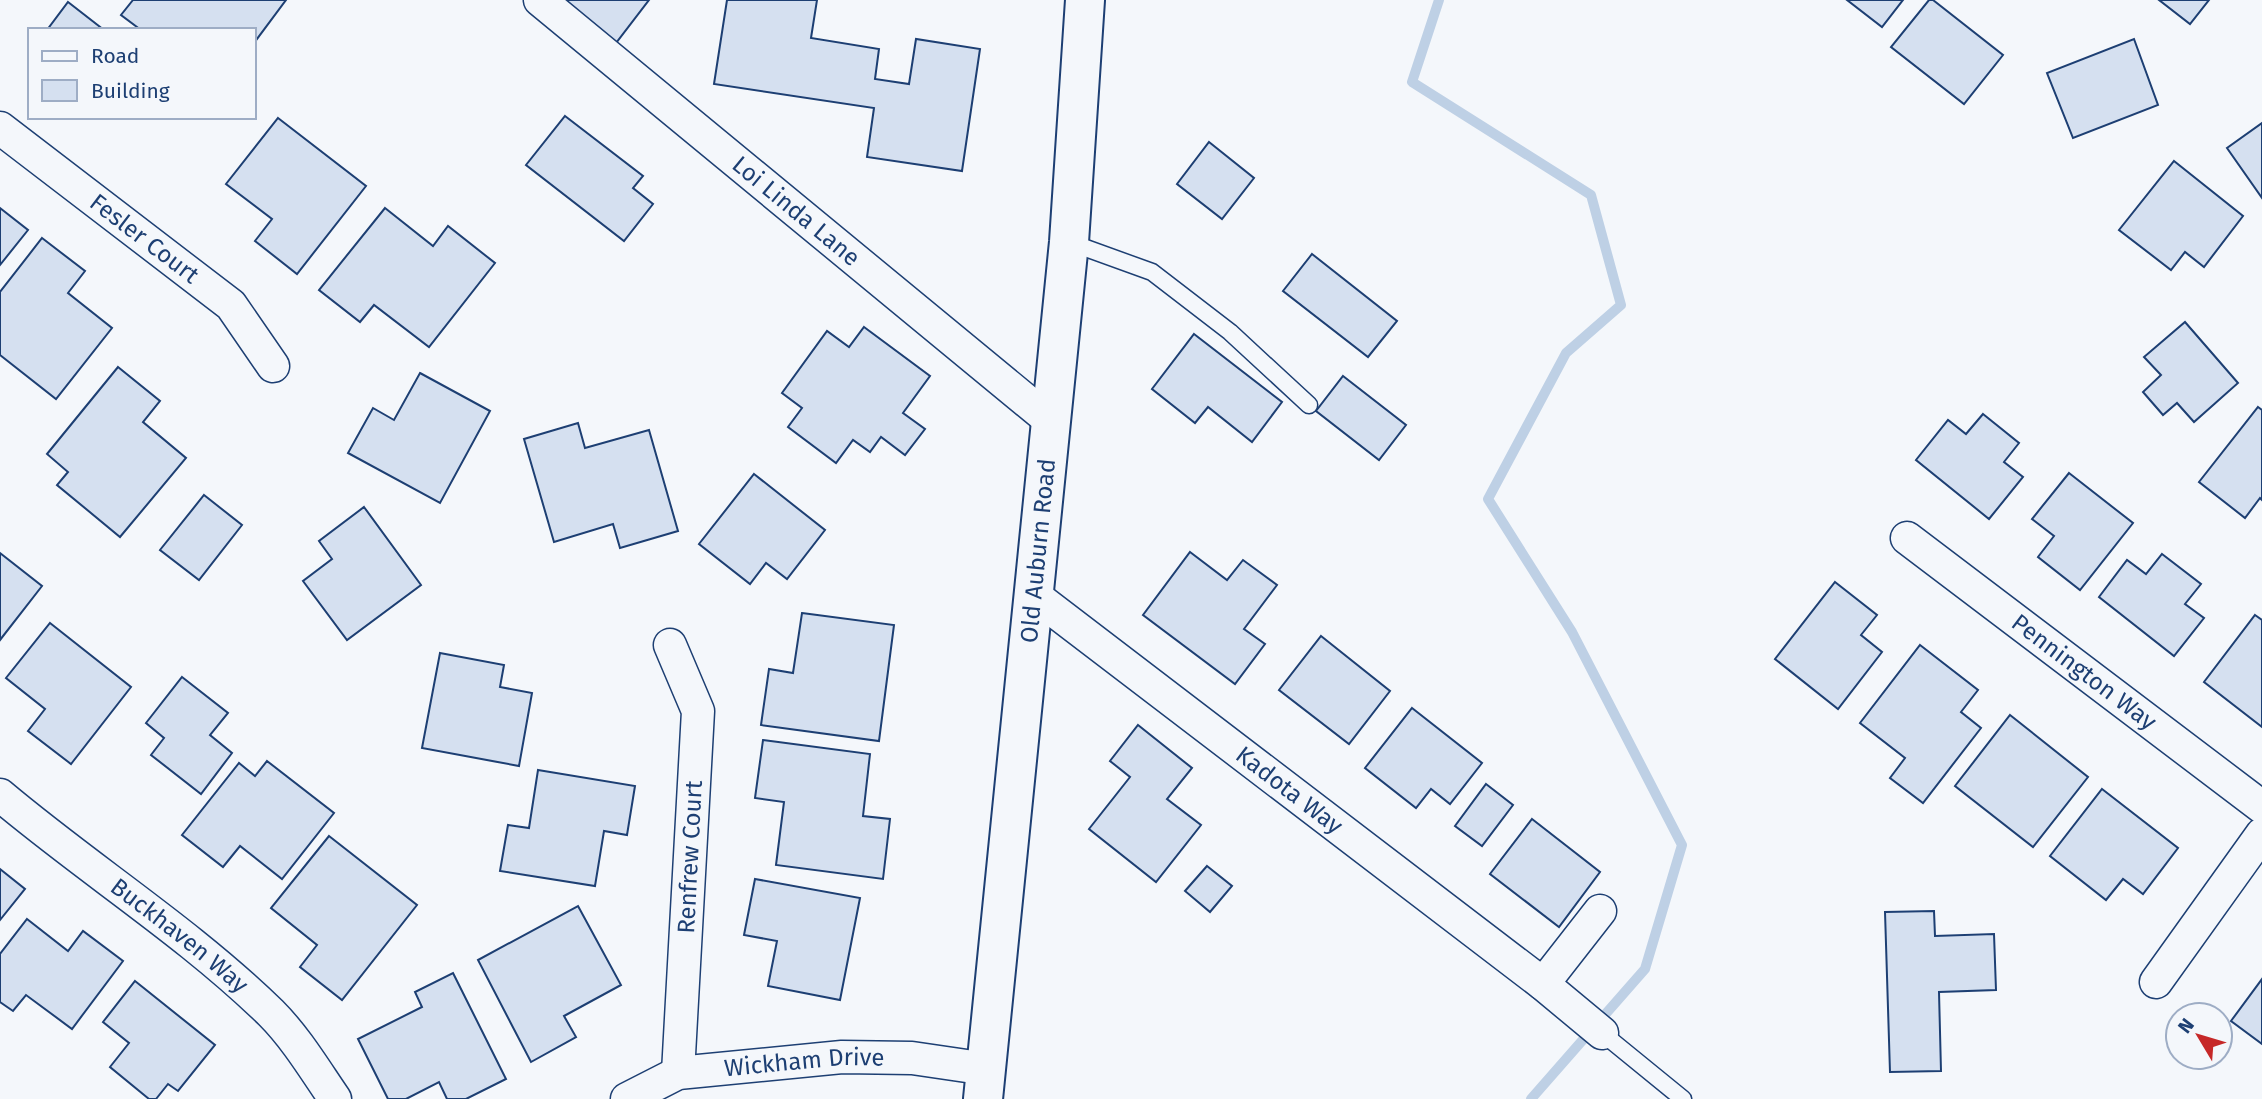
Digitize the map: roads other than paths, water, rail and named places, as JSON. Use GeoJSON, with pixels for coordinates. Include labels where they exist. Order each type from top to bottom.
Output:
{"type":"FeatureCollection","features":[{"type":"Feature","properties":{"kind":"main road","name":"Old Auburn Road"},"geometry":{"type":"LineString","coordinates":[[985,1084],[1069,243],[1085,0]]}},
{"type":"Feature","properties":{"kind":"street","name":"Loi Linda Lane"},"geometry":{"type":"LineString","coordinates":[[540,0],[1052,422]]}},
{"type":"Feature","properties":{"kind":"street","name":"Fesler Court"},"geometry":{"type":"LineString","coordinates":[[0,128],[231,304],[273,366]]}},
{"type":"Feature","properties":{"kind":"street","name":"Pennington Way"},"geometry":{"type":"LineString","coordinates":[[1907,538],[2262,807]]}},
{"type":"Feature","properties":{"kind":"street","name":"Kadota Way"},"geometry":{"type":"LineString","coordinates":[[1035,596],[1543,985],[1590,1024]]}},
{"type":"Feature","properties":{"kind":"street","name":"Renfrew Court"},"geometry":{"type":"LineString","coordinates":[[670,645],[698,712],[678,1073]]}},
{"type":"Feature","properties":{"kind":"street","name":"Buckhaven Way"},"geometry":{"type":"LineString","coordinates":[[0,795],[163,920],[228,974],[290,1035],[335,1099]]}},
{"type":"Feature","properties":{"kind":"street"},"geometry":{"type":"LineString","coordinates":[[2156,982],[2262,834]]}},
{"type":"Feature","properties":{"kind":"street"},"geometry":{"type":"LineString","coordinates":[[1543,985],[1600,911]]}},
{"type":"Feature","properties":{"kind":"street","name":"Wickham Drive"},"geometry":{"type":"LineString","coordinates":[[627,1099],[678,1073],[842,1057],[912,1058],[985,1084]]}},
{"type":"Feature","properties":{"kind":"lane"},"geometry":{"type":"LineString","coordinates":[[1069,243],[1152,272],[1230,332],[1309,405]]}},
{"type":"Feature","properties":{"kind":"lane"},"geometry":{"type":"LineString","coordinates":[[1590,1024],[1684,1099]]}},
{"type":"Feature","properties":{"kind":"waterway"},"geometry":{"type":"LineString","coordinates":[[1439,0],[1412,82],[1591,195],[1621,305],[1566,353],[1488,499],[1572,632],[1682,845],[1645,969],[1531,1099]]}}]}
